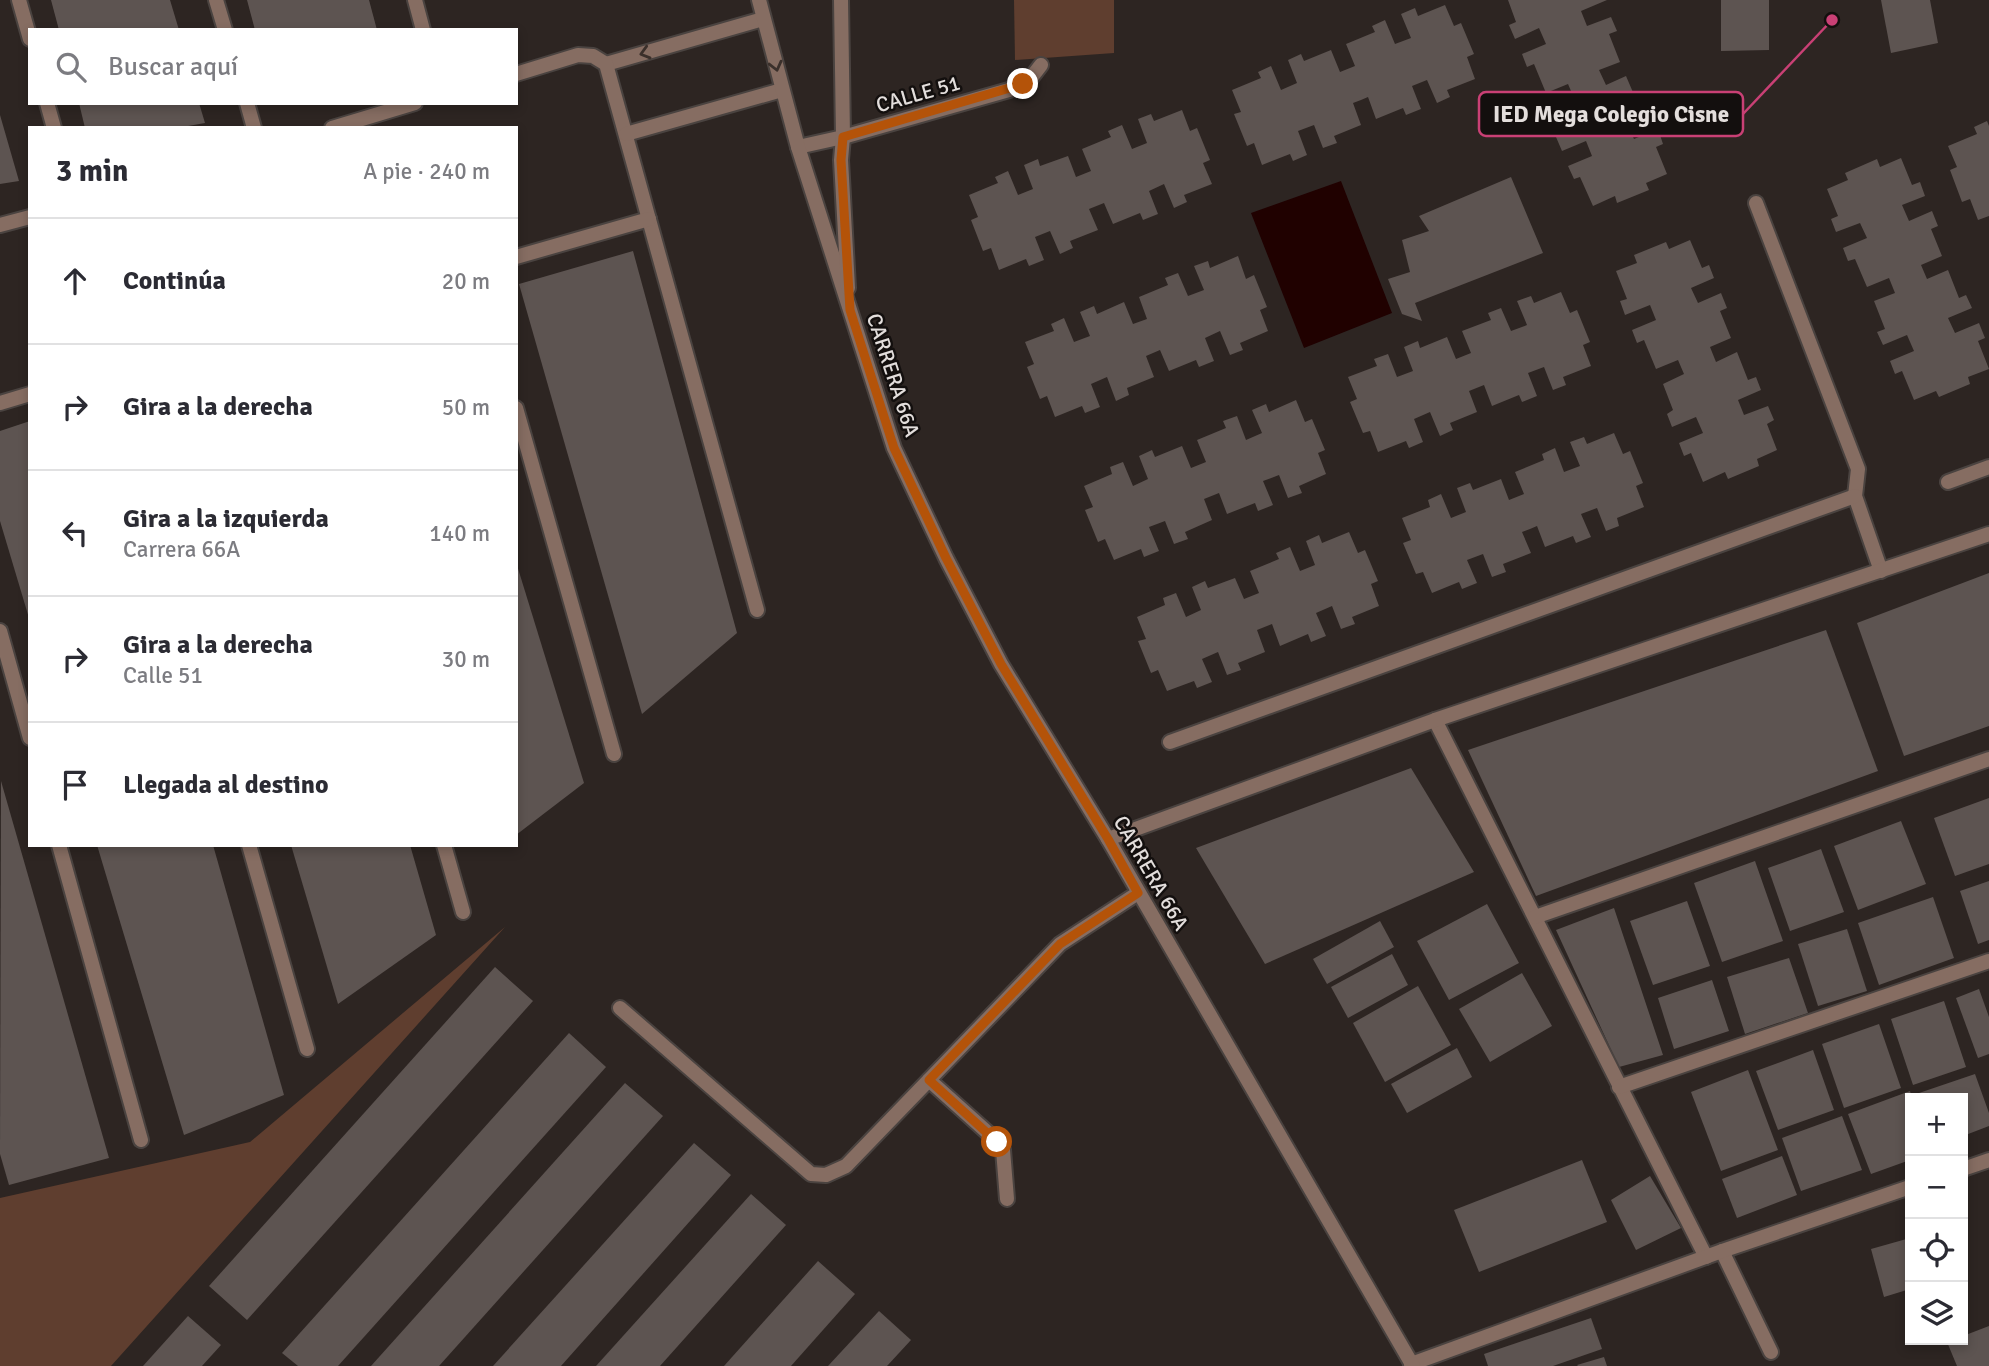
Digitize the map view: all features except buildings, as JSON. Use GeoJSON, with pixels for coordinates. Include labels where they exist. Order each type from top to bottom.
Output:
{"type":"FeatureCollection","features":[{"type":"Feature","properties":{"kind":"street"},"geometry":{"type":"LineString","coordinates":[[19,0],[28,32]]}},
{"type":"Feature","properties":{"kind":"street"},"geometry":{"type":"LineString","coordinates":[[216,0],[224,28]]}},
{"type":"Feature","properties":{"kind":"street"},"geometry":{"type":"LineString","coordinates":[[415,0],[422,28]]}},
{"type":"Feature","properties":{"kind":"street","name":"CARRERA 66A"},"geometry":{"type":"LineString","coordinates":[[759,0],[799,147],[894,448],[946,558],[1001,664],[1108,839],[1412,1365]]}},
{"type":"Feature","properties":{"kind":"street","name":"CARRERA 66A"},"geometry":{"type":"LineString","coordinates":[[841,0],[841,160],[850,310]]}},
{"type":"Feature","properties":{"kind":"street"},"geometry":{"type":"LineString","coordinates":[[606,64],[763,19]]}},
{"type":"Feature","properties":{"kind":"street"},"geometry":{"type":"LineString","coordinates":[[518,73],[578,55],[593,56],[606,64],[757,610]]}},
{"type":"Feature","properties":{"kind":"street","name":"CALLE 51"},"geometry":{"type":"LineString","coordinates":[[799,147],[1010,89],[1031,78],[1041,65]]}},
{"type":"Feature","properties":{"kind":"street"},"geometry":{"type":"LineString","coordinates":[[626,134],[782,90]]}},
{"type":"Feature","properties":{"kind":"street"},"geometry":{"type":"LineString","coordinates":[[48,105],[53,126]]}},
{"type":"Feature","properties":{"kind":"street"},"geometry":{"type":"LineString","coordinates":[[248,105],[253,126]]}},
{"type":"Feature","properties":{"kind":"street"},"geometry":{"type":"LineString","coordinates":[[350,125],[409,105]]}},
{"type":"Feature","properties":{"kind":"street"},"geometry":{"type":"LineString","coordinates":[[1756,203],[1857,469],[1855,496],[1881,571]]}},
{"type":"Feature","properties":{"kind":"street"},"geometry":{"type":"LineString","coordinates":[[0,225],[28,218]]}},
{"type":"Feature","properties":{"kind":"street"},"geometry":{"type":"LineString","coordinates":[[518,256],[649,219]]}},
{"type":"Feature","properties":{"kind":"street"},"geometry":{"type":"LineString","coordinates":[[0,403],[28,395]]}},
{"type":"Feature","properties":{"kind":"street"},"geometry":{"type":"LineString","coordinates":[[518,415],[614,754]]}},
{"type":"Feature","properties":{"kind":"street"},"geometry":{"type":"LineString","coordinates":[[1948,482],[1989,467]]}},
{"type":"Feature","properties":{"kind":"street"},"geometry":{"type":"LineString","coordinates":[[1170,742],[1855,496]]}},
{"type":"Feature","properties":{"kind":"street"},"geometry":{"type":"LineString","coordinates":[[1108,839],[1435,720],[1989,534]]}},
{"type":"Feature","properties":{"kind":"street"},"geometry":{"type":"LineString","coordinates":[[0,631],[28,731]]}},
{"type":"Feature","properties":{"kind":"street"},"geometry":{"type":"LineString","coordinates":[[1435,720],[1706,1256]]}},
{"type":"Feature","properties":{"kind":"street"},"geometry":{"type":"LineString","coordinates":[[1535,917],[1989,759]]}},
{"type":"Feature","properties":{"kind":"street"},"geometry":{"type":"LineString","coordinates":[[60,847],[141,1140]]}},
{"type":"Feature","properties":{"kind":"street"},"geometry":{"type":"LineString","coordinates":[[250,847],[307,1049]]}},
{"type":"Feature","properties":{"kind":"street"},"geometry":{"type":"LineString","coordinates":[[445,847],[463,912]]}},
{"type":"Feature","properties":{"kind":"street"},"geometry":{"type":"LineString","coordinates":[[620,1008],[811,1174],[826,1175],[846,1166],[1060,944],[1138,893]]}},
{"type":"Feature","properties":{"kind":"street"},"geometry":{"type":"LineString","coordinates":[[1619,1087],[1989,961]]}},
{"type":"Feature","properties":{"kind":"street"},"geometry":{"type":"LineString","coordinates":[[929,1080],[1003,1150],[1007,1199]]}},
{"type":"Feature","properties":{"kind":"street"},"geometry":{"type":"LineString","coordinates":[[1968,1167],[1989,1160]]}},
{"type":"Feature","properties":{"kind":"street"},"geometry":{"type":"LineString","coordinates":[[1412,1365],[1706,1256],[1905,1189]]}},
{"type":"Feature","properties":{"kind":"street"},"geometry":{"type":"LineString","coordinates":[[1722,1251],[1771,1352]]}},
{"type":"Feature","properties":{"kind":"shaded area"},"geometry":{"type":"Polygon","coordinates":[[[1014,0],[1114,0],[1114,53],[1015,60],[1014,0]]]}},
{"type":"Feature","properties":{"kind":"shaded area"},"geometry":{"type":"Polygon","coordinates":[[[1341,181],[1392,313],[1304,348],[1251,213],[1341,181]]]}},
{"type":"Feature","properties":{"kind":"shaded area"},"geometry":{"type":"Polygon","coordinates":[[[505,927],[111,1366],[0,1366],[0,1198],[250,1142],[505,927]]]}},
{"type":"Feature","properties":{"kind":"place","name":"IED Mega Colegio Cisne"},"geometry":{"type":"Point","coordinates":[1832,20]}},
{"type":"Feature","properties":{"kind":"route"},"geometry":{"type":"LineString","coordinates":[[997,1142],[929,1080],[1060,944],[1138,893],[1001,664],[946,558],[894,448],[850,310],[841,160],[843,137],[1023,84]]}}]}
